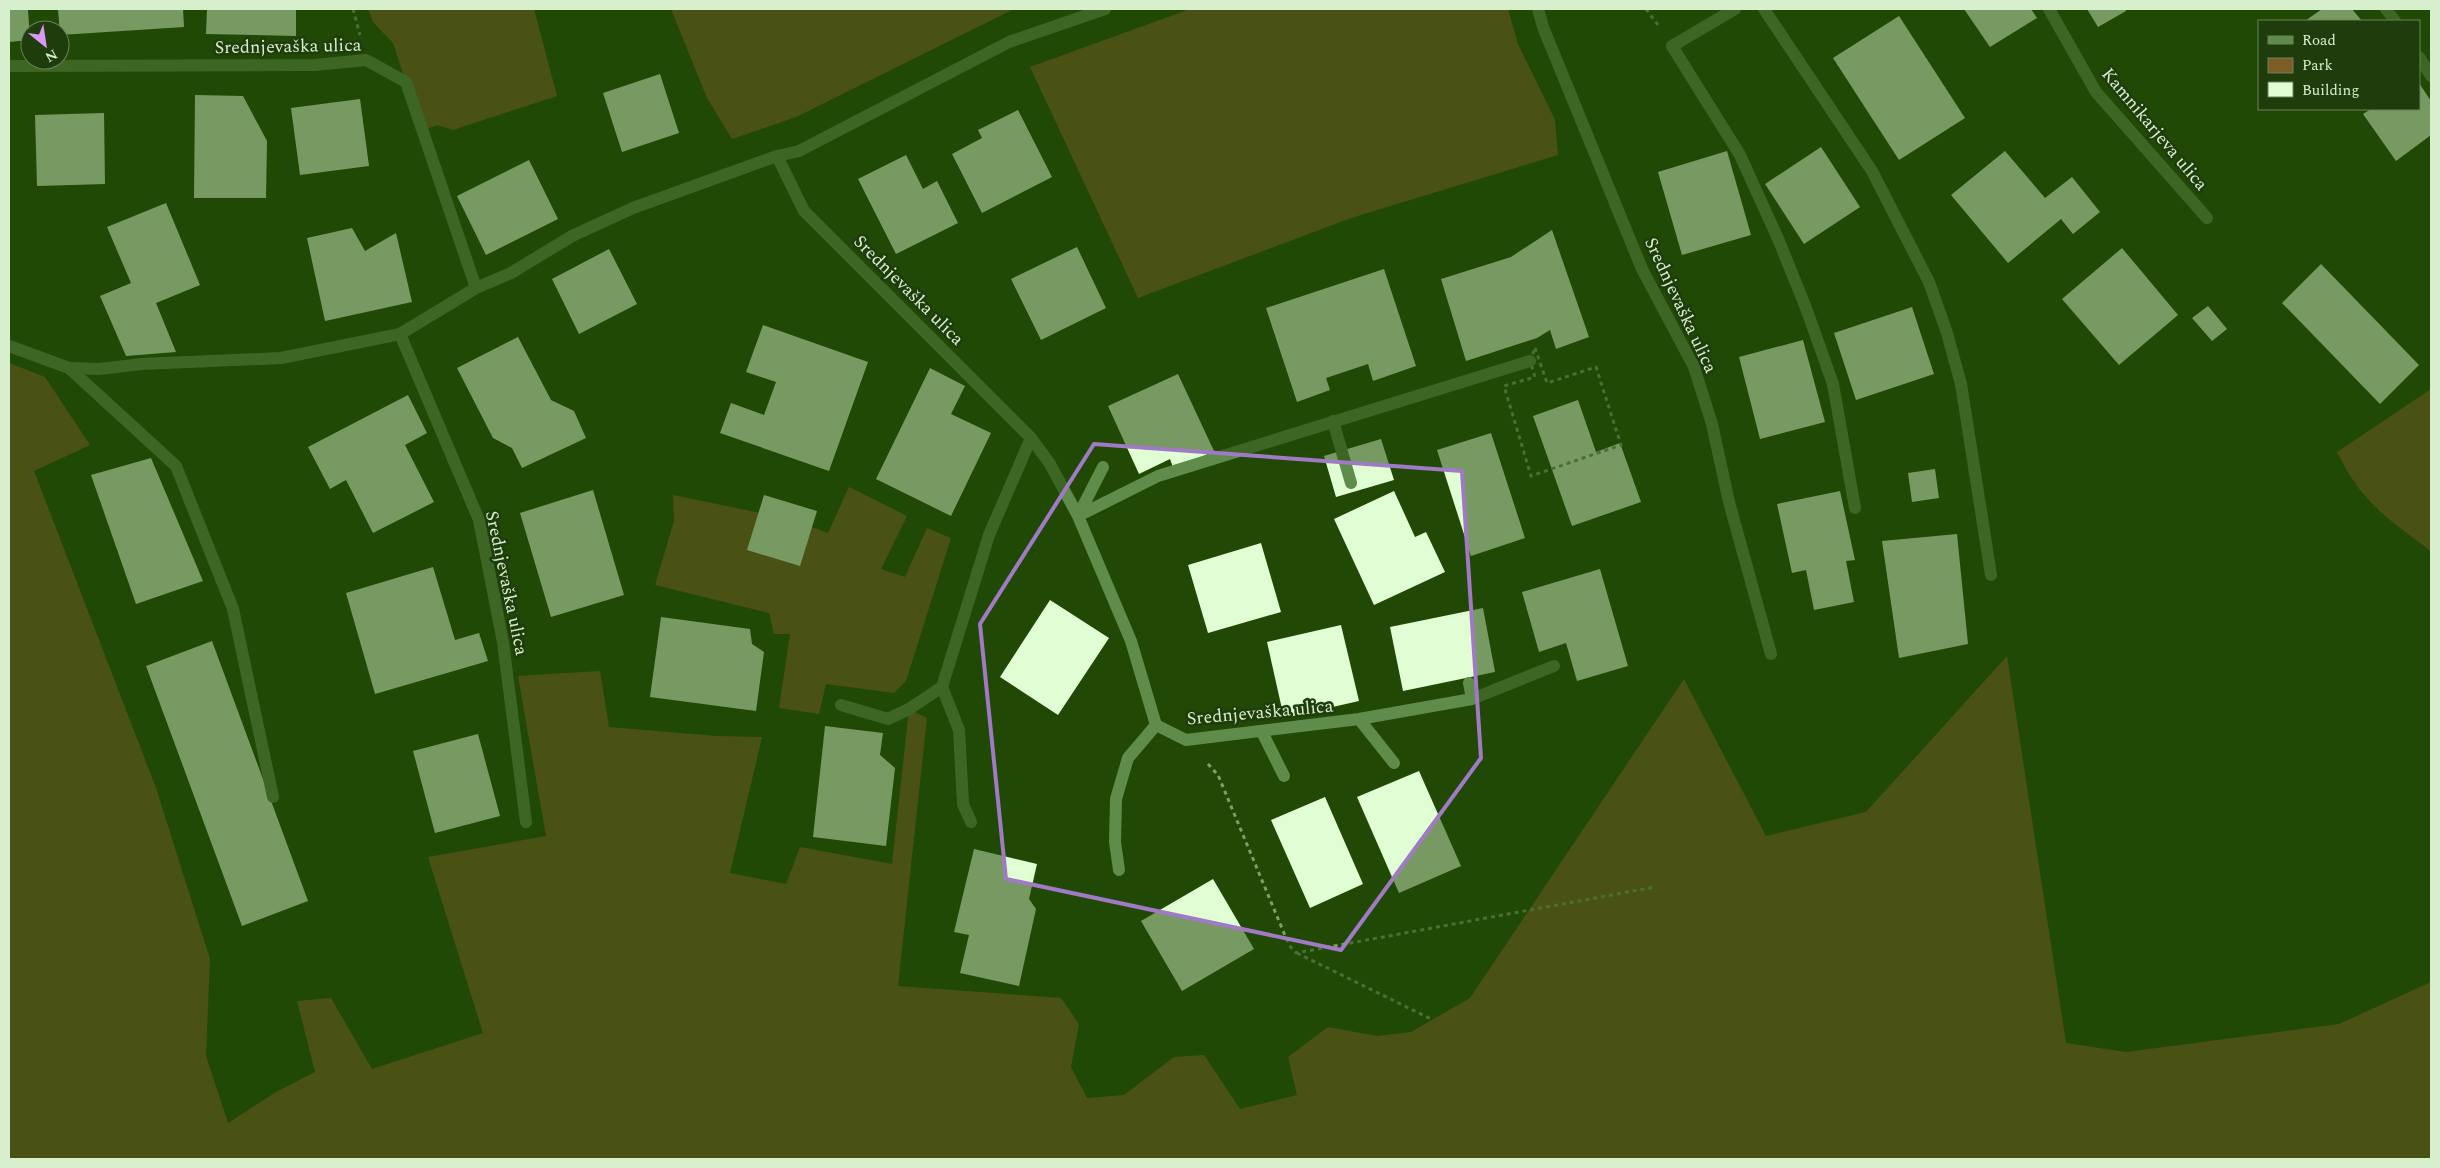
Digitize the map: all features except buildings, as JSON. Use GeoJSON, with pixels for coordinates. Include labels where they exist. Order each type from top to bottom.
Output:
{"type":"FeatureCollection","features":[{"type":"Feature","properties":{"kind":"street"},"geometry":{"type":"LineString","coordinates":[[9,346],[69,368],[99,369],[142,364],[281,358],[400,334],[476,288],[511,273],[572,236],[633,208],[777,156],[799,151],[1009,42],[1105,9]]}},
{"type":"Feature","properties":{"kind":"street","name":"Srednjevaška ulica"},"geometry":{"type":"LineString","coordinates":[[1538,9],[1543,27],[1642,268],[1694,367],[1712,424],[1729,502],[1772,654]]}},
{"type":"Feature","properties":{"kind":"street"},"geometry":{"type":"LineString","coordinates":[[1735,9],[1672,46],[1740,155],[1800,291],[1833,384],[1855,508]]}},
{"type":"Feature","properties":{"kind":"street"},"geometry":{"type":"LineString","coordinates":[[1764,9],[1872,171],[1929,282],[1947,333],[1961,384],[1991,575]]}},
{"type":"Feature","properties":{"kind":"street","name":"Kamnikarjeva ulica"},"geometry":{"type":"LineString","coordinates":[[2049,9],[2096,92],[2207,218]]}},
{"type":"Feature","properties":{"kind":"street"},"geometry":{"type":"LineString","coordinates":[[2386,9],[2394,20]]}},
{"type":"Feature","properties":{"kind":"street"},"geometry":{"type":"LineString","coordinates":[[2420,59],[2431,76]]}},
{"type":"Feature","properties":{"kind":"street","name":"Srednjevaška ulica"},"geometry":{"type":"LineString","coordinates":[[9,66],[315,65],[366,60],[406,82],[476,288]]}},
{"type":"Feature","properties":{"kind":"street","name":"Srednjevaška ulica"},"geometry":{"type":"LineString","coordinates":[[777,156],[804,211],[1031,438],[1050,464],[1078,516],[1131,641],[1156,725],[1186,740],[1359,719],[1472,699],[1554,666]]}},
{"type":"Feature","properties":{"kind":"street","name":"Srednjevaška ulica"},"geometry":{"type":"LineString","coordinates":[[400,334],[479,520],[503,642],[526,822]]}},
{"type":"Feature","properties":{"kind":"street"},"geometry":{"type":"LineString","coordinates":[[1078,516],[1158,476],[1530,360]]}},
{"type":"Feature","properties":{"kind":"street"},"geometry":{"type":"LineString","coordinates":[[69,368],[176,466],[233,609],[273,797]]}},
{"type":"Feature","properties":{"kind":"street"},"geometry":{"type":"LineString","coordinates":[[1333,421],[1351,483]]}},
{"type":"Feature","properties":{"kind":"street"},"geometry":{"type":"LineString","coordinates":[[971,822],[963,804],[959,730],[942,687],[989,535],[1031,438]]}},
{"type":"Feature","properties":{"kind":"street"},"geometry":{"type":"LineString","coordinates":[[1078,516],[1103,467]]}},
{"type":"Feature","properties":{"kind":"street"},"geometry":{"type":"LineString","coordinates":[[1469,683],[1472,699]]}},
{"type":"Feature","properties":{"kind":"street"},"geometry":{"type":"LineString","coordinates":[[841,705],[888,719],[909,709],[942,687]]}},
{"type":"Feature","properties":{"kind":"street"},"geometry":{"type":"LineString","coordinates":[[1359,719],[1394,763]]}},
{"type":"Feature","properties":{"kind":"street"},"geometry":{"type":"LineString","coordinates":[[1119,870],[1115,842],[1116,799],[1128,758],[1156,725]]}},
{"type":"Feature","properties":{"kind":"street"},"geometry":{"type":"LineString","coordinates":[[1262,732],[1284,776]]}},
{"type":"Feature","properties":{"kind":"path"},"geometry":{"type":"LineString","coordinates":[[1535,348],[1547,382],[1596,367],[1621,446],[1531,476],[1504,386],[1536,377],[1530,360],[1535,348]]}},
{"type":"Feature","properties":{"kind":"path"},"geometry":{"type":"LineString","coordinates":[[1186,740],[1218,775],[1289,945],[1296,953],[1431,1019]]}},
{"type":"Feature","properties":{"kind":"path"},"geometry":{"type":"LineString","coordinates":[[1296,953],[1655,887]]}},
{"type":"Feature","properties":{"kind":"highlighted area"},"geometry":{"type":"Polygon","coordinates":[[[1094,444],[1462,471],[1481,758],[1341,950],[1006,879],[980,624],[1094,444]]]}},
{"type":"Feature","properties":{"kind":"green space"},"geometry":{"type":"Polygon","coordinates":[[[368,9],[534,9],[557,96],[453,130],[437,125],[422,131],[393,43],[373,22],[368,9]]]}},
{"type":"Feature","properties":{"kind":"green space"},"geometry":{"type":"Polygon","coordinates":[[[671,9],[1014,9],[796,117],[732,139],[707,98],[671,9]]]}},
{"type":"Feature","properties":{"kind":"green space"},"geometry":{"type":"Polygon","coordinates":[[[1190,9],[1508,9],[1518,44],[1555,120],[1558,155],[1351,218],[1138,298],[1030,67],[1190,9]]]}},
{"type":"Feature","properties":{"kind":"green space"},"geometry":{"type":"Polygon","coordinates":[[[9,363],[45,377],[90,445],[34,471],[156,788],[210,959],[206,1056],[228,1123],[276,1092],[315,1072],[297,1001],[331,998],[372,1069],[483,1033],[428,857],[546,836],[518,676],[600,671],[609,727],[716,736],[762,737],[730,873],[786,884],[800,847],[892,864],[909,709],[927,718],[898,986],[1061,998],[1079,1024],[1071,1067],[1087,1098],[1124,1095],[1174,1057],[1204,1055],[1240,1109],[1297,1095],[1288,1057],[1328,1027],[1377,1036],[1411,1032],[1470,998],[1684,679],[1766,836],[1866,812],[2007,656],[2066,1043],[2126,1052],[2339,1024],[2431,982],[2431,1159],[9,1159],[9,363]]]}},
{"type":"Feature","properties":{"kind":"green space"},"geometry":{"type":"Polygon","coordinates":[[[2431,389],[2431,551],[2389,519],[2366,497],[2346,469],[2337,452],[2431,389]]]}},
{"type":"Feature","properties":{"kind":"green space"},"geometry":{"type":"Polygon","coordinates":[[[849,487],[907,516],[881,569],[905,577],[927,528],[951,538],[906,681],[894,693],[826,684],[819,714],[779,708],[790,634],[774,634],[769,613],[655,585],[674,521],[673,495],[790,519],[828,533],[849,487]]]}}]}
